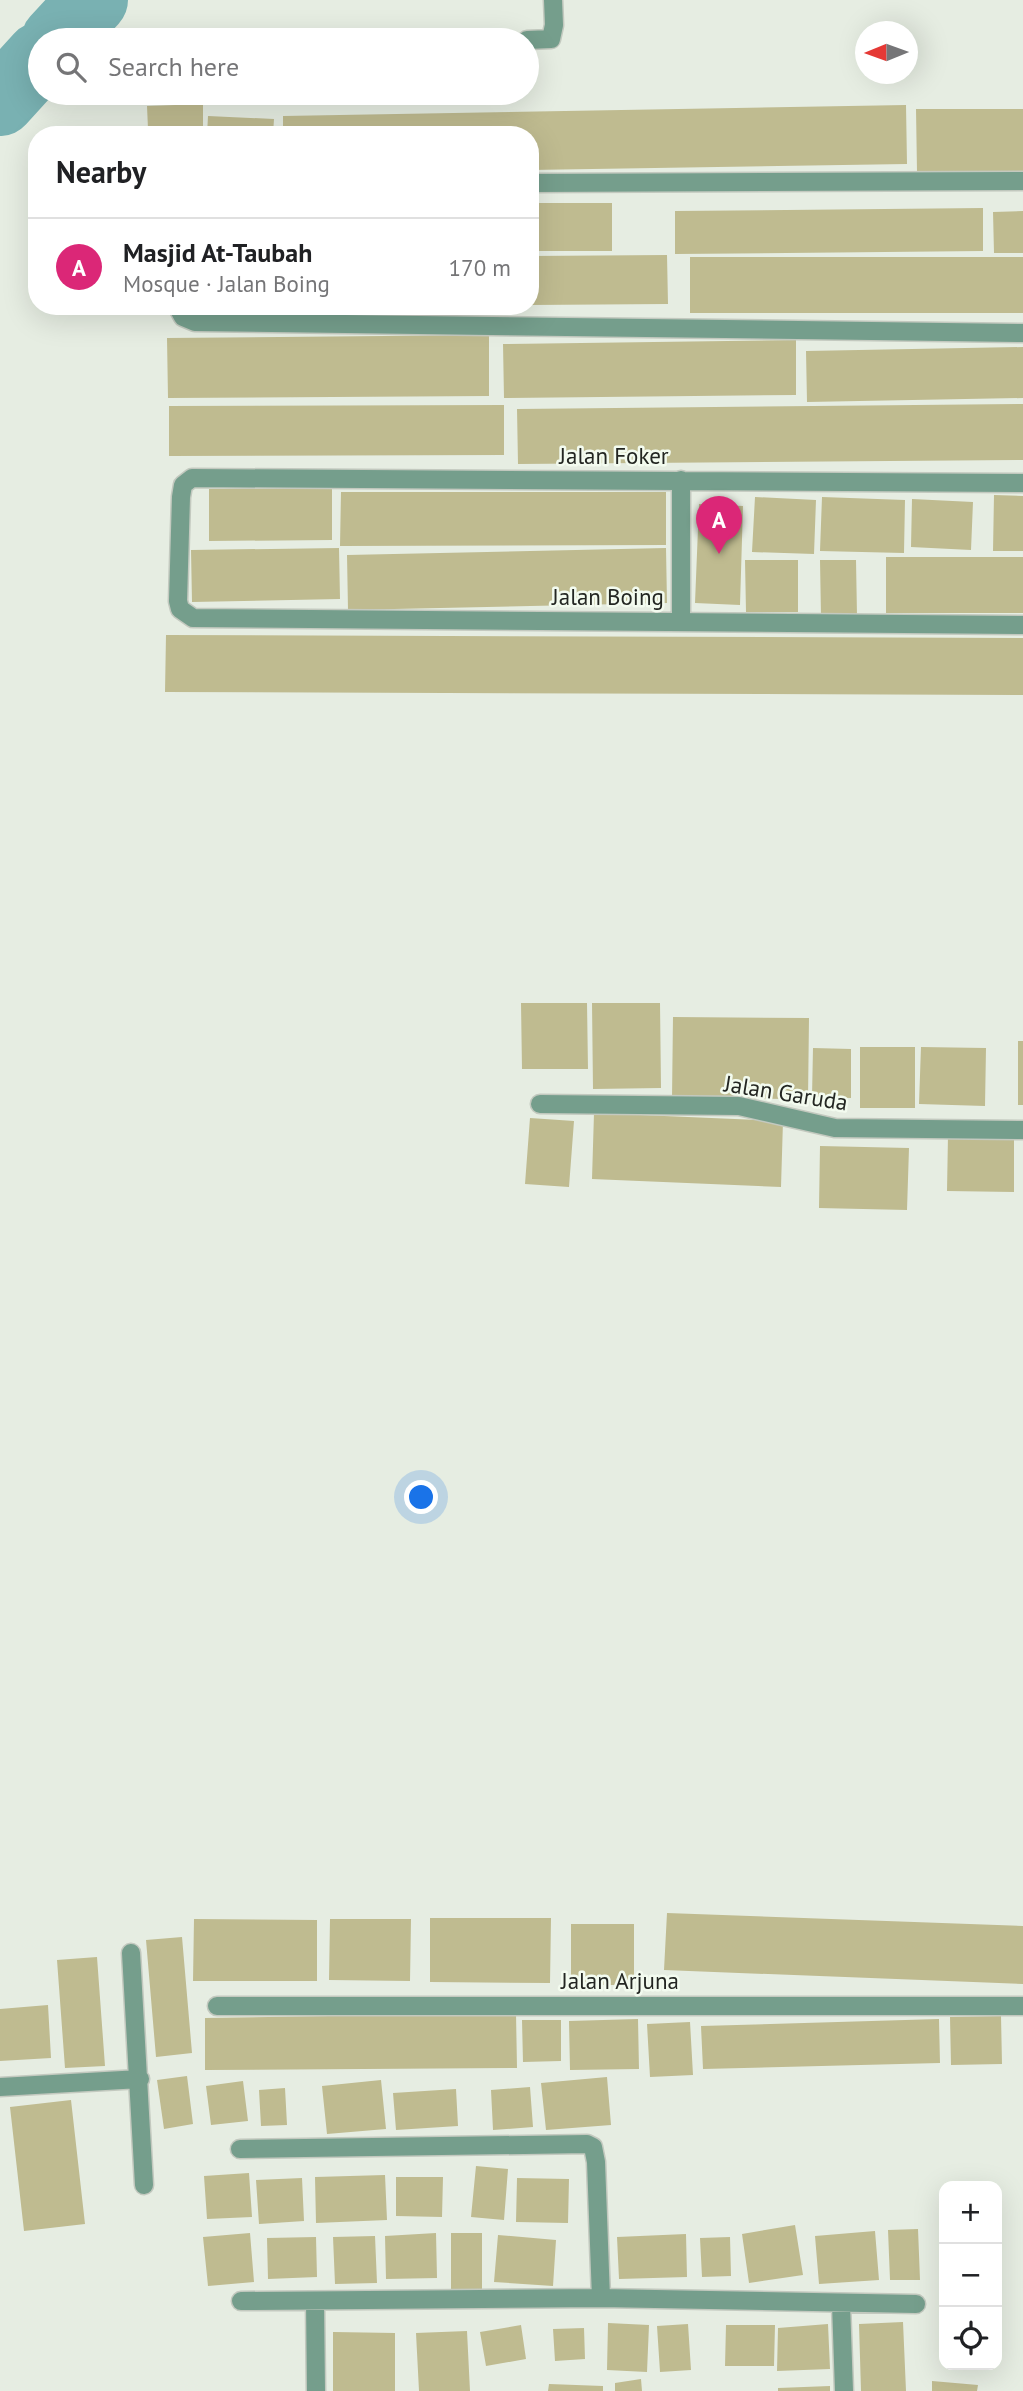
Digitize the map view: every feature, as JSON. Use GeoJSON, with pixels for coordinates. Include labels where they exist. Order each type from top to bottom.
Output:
{"type":"FeatureCollection","features":[{"type":"Feature","properties":{"kind":"street"},"geometry":{"type":"LineString","coordinates":[[539,40],[551,39],[554,25],[553,0]]}},
{"type":"Feature","properties":{"kind":"street"},"geometry":{"type":"LineString","coordinates":[[539,183],[1023,181]]}},
{"type":"Feature","properties":{"kind":"street"},"geometry":{"type":"LineString","coordinates":[[182,315],[195,322],[1023,333]]}},
{"type":"Feature","properties":{"kind":"street","name":"Jalan Foker"},"geometry":{"type":"LineString","coordinates":[[193,618],[180,610],[178,601],[181,497],[183,485],[192,478],[1023,483]]}},
{"type":"Feature","properties":{"kind":"street"},"geometry":{"type":"LineString","coordinates":[[681,481],[681,622]]}},
{"type":"Feature","properties":{"kind":"street","name":"Jalan Boing"},"geometry":{"type":"LineString","coordinates":[[193,618],[1023,625]]}},
{"type":"Feature","properties":{"kind":"street","name":"Jalan Garuda"},"geometry":{"type":"LineString","coordinates":[[540,1104],[739,1106],[835,1128],[1023,1130]]}},
{"type":"Feature","properties":{"kind":"street"},"geometry":{"type":"LineString","coordinates":[[131,1954],[145,2185]]}},
{"type":"Feature","properties":{"kind":"street","name":"Jalan Arjuna"},"geometry":{"type":"LineString","coordinates":[[217,2006],[1023,2006]]}},
{"type":"Feature","properties":{"kind":"street"},"geometry":{"type":"LineString","coordinates":[[0,2087],[140,2079]]}},
{"type":"Feature","properties":{"kind":"street"},"geometry":{"type":"LineString","coordinates":[[240,2148],[587,2144],[593,2147],[596,2162],[601,2298]]}},
{"type":"Feature","properties":{"kind":"street"},"geometry":{"type":"LineString","coordinates":[[241,2301],[601,2298],[916,2304]]}},
{"type":"Feature","properties":{"kind":"street"},"geometry":{"type":"LineString","coordinates":[[315,2301],[316,2391]]}},
{"type":"Feature","properties":{"kind":"street"},"geometry":{"type":"LineString","coordinates":[[841,2304],[844,2391]]}},
{"type":"Feature","properties":{"kind":"building"},"geometry":{"type":"Polygon","coordinates":[[[203,105],[203,126],[148,126],[147,106],[203,105]]]}},
{"type":"Feature","properties":{"kind":"building"},"geometry":{"type":"Polygon","coordinates":[[[906,105],[907,164],[539,170],[539,126],[283,126],[283,116],[906,105]]]}},
{"type":"Feature","properties":{"kind":"building"},"geometry":{"type":"Polygon","coordinates":[[[916,109],[1023,109],[1023,172],[917,172],[916,109]]]}},
{"type":"Feature","properties":{"kind":"building"},"geometry":{"type":"Polygon","coordinates":[[[208,116],[274,119],[274,126],[207,126],[208,116]]]}},
{"type":"Feature","properties":{"kind":"building"},"geometry":{"type":"Polygon","coordinates":[[[539,203],[612,203],[612,251],[539,251],[539,203]]]}},
{"type":"Feature","properties":{"kind":"building"},"geometry":{"type":"Polygon","coordinates":[[[983,208],[983,251],[675,254],[675,211],[983,208]]]}},
{"type":"Feature","properties":{"kind":"building"},"geometry":{"type":"Polygon","coordinates":[[[1023,211],[1023,253],[994,253],[993,212],[1023,211]]]}},
{"type":"Feature","properties":{"kind":"building"},"geometry":{"type":"Polygon","coordinates":[[[667,255],[668,304],[539,305],[539,256],[667,255]]]}},
{"type":"Feature","properties":{"kind":"building"},"geometry":{"type":"Polygon","coordinates":[[[690,257],[1023,257],[1023,313],[690,313],[690,257]]]}},
{"type":"Feature","properties":{"kind":"building"},"geometry":{"type":"Polygon","coordinates":[[[489,335],[489,396],[168,398],[167,338],[489,335]]]}},
{"type":"Feature","properties":{"kind":"building"},"geometry":{"type":"Polygon","coordinates":[[[796,340],[796,395],[504,398],[503,344],[796,340]]]}},
{"type":"Feature","properties":{"kind":"building"},"geometry":{"type":"Polygon","coordinates":[[[1023,347],[1023,398],[807,402],[806,351],[1023,347]]]}},
{"type":"Feature","properties":{"kind":"building"},"geometry":{"type":"Polygon","coordinates":[[[1023,404],[1023,460],[518,464],[517,409],[1023,404]]]}},
{"type":"Feature","properties":{"kind":"building"},"geometry":{"type":"Polygon","coordinates":[[[504,405],[504,455],[169,456],[169,406],[504,405]]]}},
{"type":"Feature","properties":{"kind":"building"},"geometry":{"type":"Polygon","coordinates":[[[332,488],[332,540],[209,541],[209,489],[332,488]]]}},
{"type":"Feature","properties":{"kind":"building"},"geometry":{"type":"Polygon","coordinates":[[[341,492],[666,492],[666,545],[340,546],[341,492]]]}},
{"type":"Feature","properties":{"kind":"building"},"geometry":{"type":"Polygon","coordinates":[[[994,495],[1023,496],[1023,551],[993,551],[994,495]]]}},
{"type":"Feature","properties":{"kind":"building"},"geometry":{"type":"Polygon","coordinates":[[[755,497],[816,500],[814,554],[752,552],[755,497]]]}},
{"type":"Feature","properties":{"kind":"building"},"geometry":{"type":"Polygon","coordinates":[[[822,497],[905,500],[904,553],[820,551],[822,497]]]}},
{"type":"Feature","properties":{"kind":"building"},"geometry":{"type":"Polygon","coordinates":[[[912,499],[973,502],[971,550],[911,547],[912,499]]]}},
{"type":"Feature","properties":{"kind":"building"},"geometry":{"type":"Polygon","coordinates":[[[699,504],[743,506],[740,605],[695,603],[699,504]]]}},
{"type":"Feature","properties":{"kind":"building"},"geometry":{"type":"Polygon","coordinates":[[[339,548],[340,599],[192,602],[191,550],[339,548]]]}},
{"type":"Feature","properties":{"kind":"building"},"geometry":{"type":"Polygon","coordinates":[[[666,548],[667,603],[348,610],[347,555],[666,548]]]}},
{"type":"Feature","properties":{"kind":"building"},"geometry":{"type":"Polygon","coordinates":[[[886,557],[1023,557],[1023,613],[886,613],[886,557]]]}},
{"type":"Feature","properties":{"kind":"building"},"geometry":{"type":"Polygon","coordinates":[[[745,560],[798,560],[798,612],[746,612],[745,560]]]}},
{"type":"Feature","properties":{"kind":"building"},"geometry":{"type":"Polygon","coordinates":[[[820,560],[856,560],[857,616],[821,616],[820,560]]]}},
{"type":"Feature","properties":{"kind":"building"},"geometry":{"type":"Polygon","coordinates":[[[166,635],[1023,638],[1023,695],[165,692],[166,635]]]}},
{"type":"Feature","properties":{"kind":"building"},"geometry":{"type":"Polygon","coordinates":[[[521,1003],[587,1003],[588,1069],[522,1069],[521,1003]]]}},
{"type":"Feature","properties":{"kind":"building"},"geometry":{"type":"Polygon","coordinates":[[[592,1003],[660,1003],[661,1088],[593,1089],[592,1003]]]}},
{"type":"Feature","properties":{"kind":"building"},"geometry":{"type":"Polygon","coordinates":[[[673,1017],[809,1018],[808,1099],[672,1098],[673,1017]]]}},
{"type":"Feature","properties":{"kind":"building"},"geometry":{"type":"Polygon","coordinates":[[[1018,1041],[1023,1041],[1023,1105],[1018,1105],[1018,1041]]]}},
{"type":"Feature","properties":{"kind":"building"},"geometry":{"type":"Polygon","coordinates":[[[860,1047],[915,1047],[915,1108],[860,1108],[860,1047]]]}},
{"type":"Feature","properties":{"kind":"building"},"geometry":{"type":"Polygon","coordinates":[[[921,1047],[986,1048],[985,1106],[919,1104],[921,1047]]]}},
{"type":"Feature","properties":{"kind":"building"},"geometry":{"type":"Polygon","coordinates":[[[813,1048],[851,1049],[851,1098],[812,1097],[813,1048]]]}},
{"type":"Feature","properties":{"kind":"building"},"geometry":{"type":"Polygon","coordinates":[[[594,1113],[783,1121],[781,1187],[592,1179],[594,1113]]]}},
{"type":"Feature","properties":{"kind":"building"},"geometry":{"type":"Polygon","coordinates":[[[530,1118],[574,1121],[569,1187],[525,1184],[530,1118]]]}},
{"type":"Feature","properties":{"kind":"building"},"geometry":{"type":"Polygon","coordinates":[[[948,1135],[1014,1137],[1014,1192],[947,1191],[948,1135]]]}},
{"type":"Feature","properties":{"kind":"building"},"geometry":{"type":"Polygon","coordinates":[[[820,1146],[909,1148],[907,1210],[819,1208],[820,1146]]]}},
{"type":"Feature","properties":{"kind":"building"},"geometry":{"type":"Polygon","coordinates":[[[667,1913],[1023,1926],[1023,1984],[664,1970],[667,1913]]]}},
{"type":"Feature","properties":{"kind":"building"},"geometry":{"type":"Polygon","coordinates":[[[430,1918],[551,1918],[550,1983],[430,1982],[430,1918]]]}},
{"type":"Feature","properties":{"kind":"building"},"geometry":{"type":"Polygon","coordinates":[[[194,1919],[317,1920],[317,1981],[193,1981],[194,1919]]]}},
{"type":"Feature","properties":{"kind":"building"},"geometry":{"type":"Polygon","coordinates":[[[330,1919],[411,1919],[410,1981],[329,1980],[330,1919]]]}},
{"type":"Feature","properties":{"kind":"building"},"geometry":{"type":"Polygon","coordinates":[[[571,1924],[634,1924],[634,1985],[571,1985],[571,1924]]]}},
{"type":"Feature","properties":{"kind":"building"},"geometry":{"type":"Polygon","coordinates":[[[182,1937],[192,2053],[156,2057],[146,1940],[182,1937]]]}},
{"type":"Feature","properties":{"kind":"building"},"geometry":{"type":"Polygon","coordinates":[[[97,1957],[105,2066],[65,2068],[57,1960],[97,1957]]]}},
{"type":"Feature","properties":{"kind":"building"},"geometry":{"type":"Polygon","coordinates":[[[48,2005],[51,2058],[0,2061],[0,2009],[48,2005]]]}},
{"type":"Feature","properties":{"kind":"building"},"geometry":{"type":"Polygon","coordinates":[[[516,2013],[517,2068],[205,2070],[205,2018],[516,2013]]]}},
{"type":"Feature","properties":{"kind":"building"},"geometry":{"type":"Polygon","coordinates":[[[1001,2016],[1002,2064],[951,2065],[950,2017],[1001,2016]]]}},
{"type":"Feature","properties":{"kind":"building"},"geometry":{"type":"Polygon","coordinates":[[[638,2019],[639,2069],[570,2070],[569,2021],[638,2019]]]}},
{"type":"Feature","properties":{"kind":"building"},"geometry":{"type":"Polygon","coordinates":[[[939,2019],[940,2063],[703,2069],[701,2026],[939,2019]]]}},
{"type":"Feature","properties":{"kind":"building"},"geometry":{"type":"Polygon","coordinates":[[[522,2020],[561,2020],[561,2061],[523,2062],[522,2020]]]}},
{"type":"Feature","properties":{"kind":"building"},"geometry":{"type":"Polygon","coordinates":[[[690,2022],[693,2075],[650,2077],[647,2024],[690,2022]]]}},
{"type":"Feature","properties":{"kind":"building"},"geometry":{"type":"Polygon","coordinates":[[[187,2076],[193,2124],[164,2129],[157,2080],[187,2076]]]}},
{"type":"Feature","properties":{"kind":"building"},"geometry":{"type":"Polygon","coordinates":[[[607,2077],[611,2125],[546,2130],[541,2083],[607,2077]]]}},
{"type":"Feature","properties":{"kind":"building"},"geometry":{"type":"Polygon","coordinates":[[[381,2080],[386,2129],[327,2134],[322,2086],[381,2080]]]}},
{"type":"Feature","properties":{"kind":"building"},"geometry":{"type":"Polygon","coordinates":[[[243,2081],[248,2121],[211,2125],[206,2086],[243,2081]]]}},
{"type":"Feature","properties":{"kind":"building"},"geometry":{"type":"Polygon","coordinates":[[[530,2087],[533,2127],[493,2130],[491,2090],[530,2087]]]}},
{"type":"Feature","properties":{"kind":"building"},"geometry":{"type":"Polygon","coordinates":[[[285,2088],[287,2125],[261,2126],[259,2090],[285,2088]]]}},
{"type":"Feature","properties":{"kind":"building"},"geometry":{"type":"Polygon","coordinates":[[[456,2089],[458,2126],[396,2130],[393,2093],[456,2089]]]}},
{"type":"Feature","properties":{"kind":"building"},"geometry":{"type":"Polygon","coordinates":[[[71,2100],[85,2224],[24,2231],[10,2107],[71,2100]]]}},
{"type":"Feature","properties":{"kind":"building"},"geometry":{"type":"Polygon","coordinates":[[[476,2166],[508,2169],[504,2220],[471,2217],[476,2166]]]}},
{"type":"Feature","properties":{"kind":"building"},"geometry":{"type":"Polygon","coordinates":[[[249,2173],[252,2217],[207,2219],[204,2176],[249,2173]]]}},
{"type":"Feature","properties":{"kind":"building"},"geometry":{"type":"Polygon","coordinates":[[[385,2175],[387,2220],[316,2223],[315,2177],[385,2175]]]}},
{"type":"Feature","properties":{"kind":"building"},"geometry":{"type":"Polygon","coordinates":[[[396,2177],[443,2177],[442,2217],[396,2216],[396,2177]]]}},
{"type":"Feature","properties":{"kind":"building"},"geometry":{"type":"Polygon","coordinates":[[[302,2178],[304,2221],[259,2224],[256,2180],[302,2178]]]}},
{"type":"Feature","properties":{"kind":"building"},"geometry":{"type":"Polygon","coordinates":[[[517,2178],[569,2179],[568,2223],[516,2222],[517,2178]]]}},
{"type":"Feature","properties":{"kind":"building"},"geometry":{"type":"Polygon","coordinates":[[[795,2225],[803,2275],[749,2283],[742,2234],[795,2225]]]}},
{"type":"Feature","properties":{"kind":"building"},"geometry":{"type":"Polygon","coordinates":[[[918,2229],[920,2280],[890,2280],[888,2230],[918,2229]]]}},
{"type":"Feature","properties":{"kind":"building"},"geometry":{"type":"Polygon","coordinates":[[[875,2231],[879,2280],[819,2284],[815,2236],[875,2231]]]}},
{"type":"Feature","properties":{"kind":"building"},"geometry":{"type":"Polygon","coordinates":[[[250,2233],[254,2282],[208,2286],[203,2237],[250,2233]]]}},
{"type":"Feature","properties":{"kind":"building"},"geometry":{"type":"Polygon","coordinates":[[[436,2233],[437,2278],[386,2279],[385,2236],[436,2233]]]}},
{"type":"Feature","properties":{"kind":"building"},"geometry":{"type":"Polygon","coordinates":[[[451,2233],[482,2233],[482,2290],[451,2291],[451,2233]]]}},
{"type":"Feature","properties":{"kind":"building"},"geometry":{"type":"Polygon","coordinates":[[[686,2234],[687,2277],[619,2279],[617,2237],[686,2234]]]}},
{"type":"Feature","properties":{"kind":"building"},"geometry":{"type":"Polygon","coordinates":[[[498,2235],[556,2240],[553,2286],[494,2282],[498,2235]]]}},
{"type":"Feature","properties":{"kind":"building"},"geometry":{"type":"Polygon","coordinates":[[[375,2236],[377,2283],[335,2284],[333,2237],[375,2236]]]}},
{"type":"Feature","properties":{"kind":"building"},"geometry":{"type":"Polygon","coordinates":[[[316,2237],[317,2277],[268,2279],[267,2238],[316,2237]]]}},
{"type":"Feature","properties":{"kind":"building"},"geometry":{"type":"Polygon","coordinates":[[[730,2237],[731,2276],[702,2277],[700,2238],[730,2237]]]}},
{"type":"Feature","properties":{"kind":"building"},"geometry":{"type":"Polygon","coordinates":[[[903,2322],[906,2391],[861,2391],[859,2324],[903,2322]]]}},
{"type":"Feature","properties":{"kind":"building"},"geometry":{"type":"Polygon","coordinates":[[[608,2323],[649,2325],[647,2372],[607,2370],[608,2323]]]}},
{"type":"Feature","properties":{"kind":"building"},"geometry":{"type":"Polygon","coordinates":[[[688,2324],[691,2370],[660,2372],[657,2326],[688,2324]]]}},
{"type":"Feature","properties":{"kind":"building"},"geometry":{"type":"Polygon","coordinates":[[[828,2324],[830,2369],[777,2371],[778,2328],[828,2324]]]}},
{"type":"Feature","properties":{"kind":"building"},"geometry":{"type":"Polygon","coordinates":[[[521,2325],[526,2359],[486,2366],[480,2332],[521,2325]]]}},
{"type":"Feature","properties":{"kind":"building"},"geometry":{"type":"Polygon","coordinates":[[[726,2325],[775,2325],[774,2366],[725,2366],[726,2325]]]}},
{"type":"Feature","properties":{"kind":"building"},"geometry":{"type":"Polygon","coordinates":[[[584,2328],[585,2359],[555,2361],[553,2329],[584,2328]]]}},
{"type":"Feature","properties":{"kind":"building"},"geometry":{"type":"Polygon","coordinates":[[[467,2331],[470,2391],[419,2391],[416,2333],[467,2331]]]}},
{"type":"Feature","properties":{"kind":"building"},"geometry":{"type":"Polygon","coordinates":[[[333,2332],[395,2333],[395,2391],[333,2391],[333,2332]]]}},
{"type":"Feature","properties":{"kind":"building"},"geometry":{"type":"Polygon","coordinates":[[[641,2379],[642,2391],[615,2391],[615,2383],[641,2379]]]}},
{"type":"Feature","properties":{"kind":"building"},"geometry":{"type":"Polygon","coordinates":[[[932,2381],[978,2385],[977,2391],[932,2391],[932,2381]]]}},
{"type":"Feature","properties":{"kind":"building"},"geometry":{"type":"Polygon","coordinates":[[[549,2384],[603,2386],[603,2391],[548,2391],[549,2384]]]}},
{"type":"Feature","properties":{"kind":"building"},"geometry":{"type":"Polygon","coordinates":[[[830,2386],[830,2391],[778,2391],[778,2388],[830,2386]]]}},
{"type":"Feature","properties":{"kind":"waterway"},"geometry":{"type":"LineString","coordinates":[[67,28],[93,0]]}},
{"type":"Feature","properties":{"kind":"waterway"},"geometry":{"type":"LineString","coordinates":[[0,101],[28,70]]}},
{"type":"Feature","properties":{"kind":"place","name":"Masjid At-Taubah"},"geometry":{"type":"Point","coordinates":[719,554]}}]}
